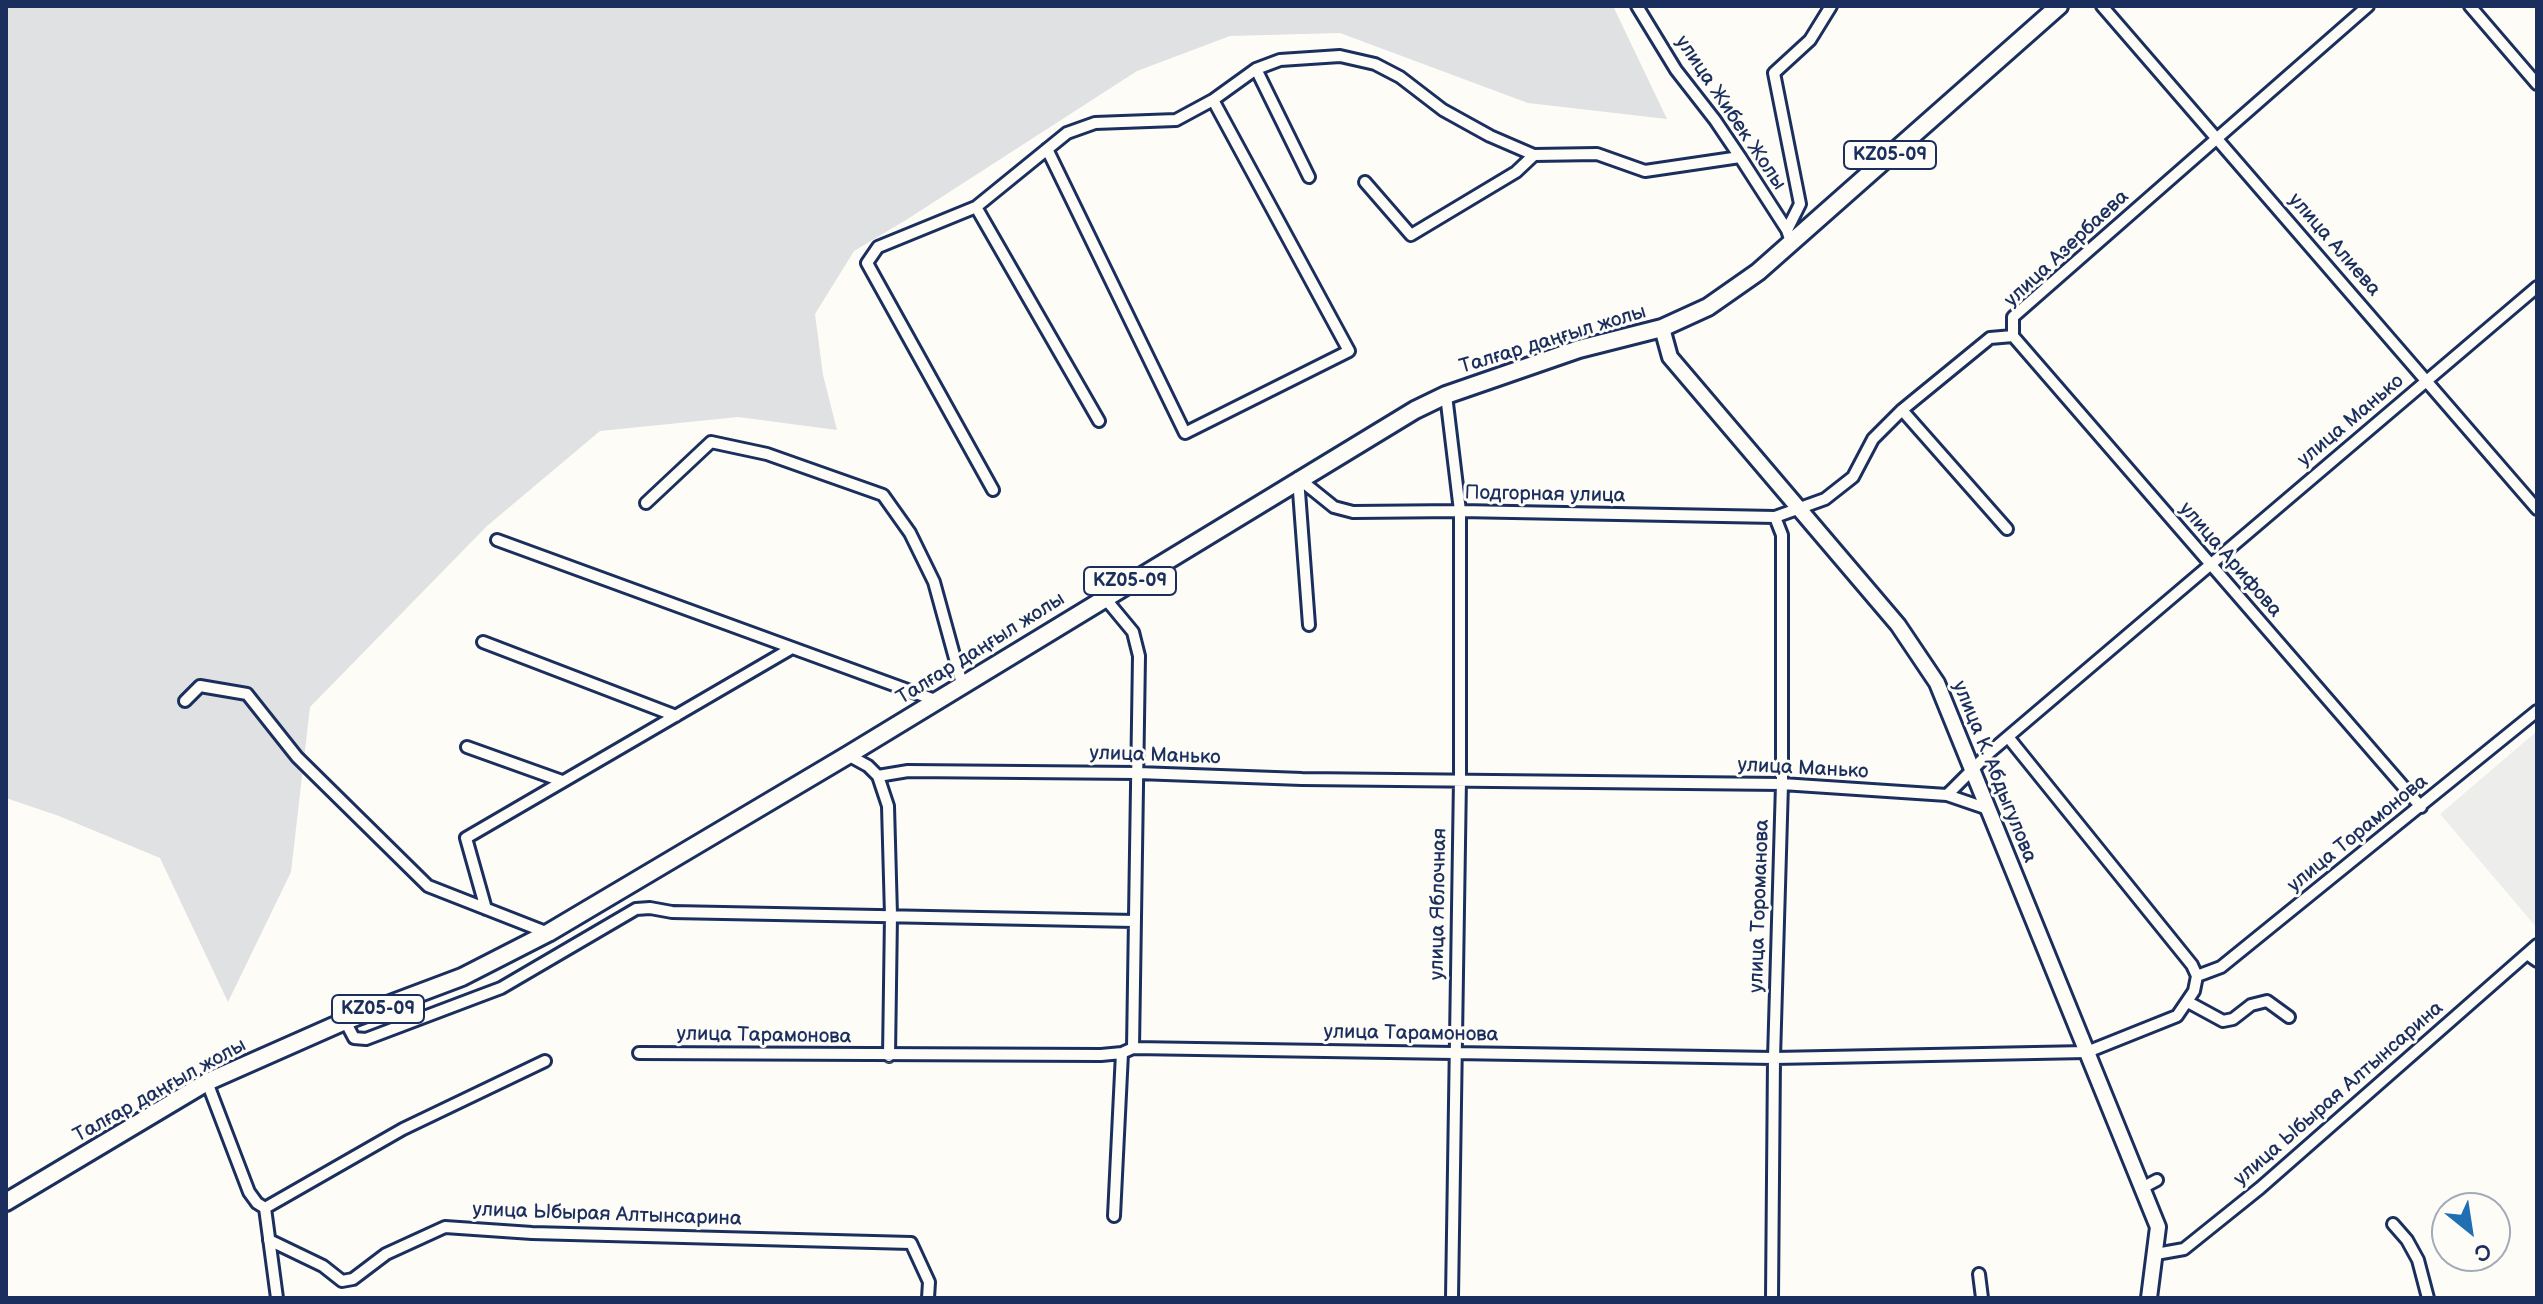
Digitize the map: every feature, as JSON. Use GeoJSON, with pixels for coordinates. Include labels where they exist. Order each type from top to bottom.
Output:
{"type":"FeatureCollection","features":[{"type":"Feature","properties":{"kind":"main road","name":"Талғар даңғыл жолы"},"geometry":{"type":"LineString","coordinates":[[6,1202],[207,1082],[345,1021],[462,977],[548,933],[848,755],[1298,478],[1415,410],[1446,395],[1579,349],[1662,328],[1708,307],[1758,272],[1789,236],[2059,6]]}},
{"type":"Feature","properties":{"kind":"street","name":"улица Жибек Жолы"},"geometry":{"type":"LineString","coordinates":[[1637,6],[1676,70],[1715,120],[1789,236]]}},
{"type":"Feature","properties":{"kind":"street"},"geometry":{"type":"LineString","coordinates":[[1789,236],[1800,204],[1774,73],[1810,40],[1831,6]]}},
{"type":"Feature","properties":{"kind":"street","name":"улица Алиева"},"geometry":{"type":"LineString","coordinates":[[2102,6],[2537,509]]}},
{"type":"Feature","properties":{"kind":"street","name":"улица Азербаева"},"geometry":{"type":"LineString","coordinates":[[1800,510],[1825,499],[1853,477],[1873,439],[1902,410],[1990,338],[2013,336],[2013,317],[2368,6]]}},
{"type":"Feature","properties":{"kind":"street"},"geometry":{"type":"LineString","coordinates":[[2470,6],[2537,84]]}},
{"type":"Feature","properties":{"kind":"street"},"geometry":{"type":"LineString","coordinates":[[993,490],[867,263],[878,247],[976,207],[1067,133],[1095,123],[1176,120],[1213,100],[1256,69],[1280,60],[1340,56],[1375,64],[1400,77],[1443,110],[1478,130],[1534,155],[1597,154],[1645,171],[1740,157]]}},
{"type":"Feature","properties":{"kind":"street"},"geometry":{"type":"LineString","coordinates":[[1256,69],[1309,177]]}},
{"type":"Feature","properties":{"kind":"street"},"geometry":{"type":"LineString","coordinates":[[1047,149],[1185,433],[1349,351],[1213,100]]}},
{"type":"Feature","properties":{"kind":"street"},"geometry":{"type":"LineString","coordinates":[[1365,182],[1411,235],[1516,172],[1534,155]]}},
{"type":"Feature","properties":{"kind":"street"},"geometry":{"type":"LineString","coordinates":[[976,207],[1099,421]]}},
{"type":"Feature","properties":{"kind":"street","name":"улица Манько"},"geometry":{"type":"LineString","coordinates":[[878,776],[908,771],[1138,773],[1302,779],[1782,784],[1947,795],[2008,737],[2210,563],[2537,287]]}},
{"type":"Feature","properties":{"kind":"street","name":"улица К. Абдыгулова"},"geometry":{"type":"LineString","coordinates":[[1662,328],[1670,357],[1898,625],[1937,683],[2158,1227],[2149,1298]]}},
{"type":"Feature","properties":{"kind":"street","name":"улица Арифова"},"geometry":{"type":"LineString","coordinates":[[2013,336],[2421,807]]}},
{"type":"Feature","properties":{"kind":"street","name":"улица Яблочная"},"geometry":{"type":"LineString","coordinates":[[1446,395],[1460,511],[1460,779],[1452,1298]]}},
{"type":"Feature","properties":{"kind":"street"},"geometry":{"type":"LineString","coordinates":[[1902,410],[2007,529]]}},
{"type":"Feature","properties":{"kind":"street"},"geometry":{"type":"LineString","coordinates":[[646,503],[711,442],[767,454],[883,495],[910,533],[934,582],[962,684]]}},
{"type":"Feature","properties":{"kind":"street"},"geometry":{"type":"LineString","coordinates":[[1298,478],[1309,625]]}},
{"type":"Feature","properties":{"kind":"street","name":"Подгорная улица"},"geometry":{"type":"LineString","coordinates":[[1298,478],[1342,510],[1775,517],[1800,510]]}},
{"type":"Feature","properties":{"kind":"street","name":"улица Тороманова"},"geometry":{"type":"LineString","coordinates":[[1772,1298],[1774,1058],[1782,784],[1782,535],[1775,517]]}},
{"type":"Feature","properties":{"kind":"street"},"geometry":{"type":"LineString","coordinates":[[497,540],[935,700]]}},
{"type":"Feature","properties":{"kind":"street"},"geometry":{"type":"LineString","coordinates":[[1104,597],[1126,622],[1137,642],[1139,656],[1133,1048]]}},
{"type":"Feature","properties":{"kind":"street"},"geometry":{"type":"LineString","coordinates":[[483,642],[676,716]]}},
{"type":"Feature","properties":{"kind":"street"},"geometry":{"type":"LineString","coordinates":[[486,909],[466,838],[792,648]]}},
{"type":"Feature","properties":{"kind":"street"},"geometry":{"type":"LineString","coordinates":[[185,701],[200,686],[247,694],[297,757],[428,886],[548,933]]}},
{"type":"Feature","properties":{"kind":"street","name":"улица Торамонова"},"geometry":{"type":"LineString","coordinates":[[2197,976],[2221,967],[2537,711]]}},
{"type":"Feature","properties":{"kind":"street"},"geometry":{"type":"LineString","coordinates":[[2008,737],[2181,949],[2197,976],[2188,1002],[2223,1021],[2233,1019],[2251,1005],[2267,1001],[2289,1017]]}},
{"type":"Feature","properties":{"kind":"street"},"geometry":{"type":"LineString","coordinates":[[467,747],[562,781]]}},
{"type":"Feature","properties":{"kind":"street"},"geometry":{"type":"LineString","coordinates":[[848,755],[868,766],[878,776],[888,806],[891,915],[889,1056]]}},
{"type":"Feature","properties":{"kind":"street"},"geometry":{"type":"LineString","coordinates":[[1947,795],[1988,809]]}},
{"type":"Feature","properties":{"kind":"street"},"geometry":{"type":"LineString","coordinates":[[345,1021],[354,1038],[359,1040],[448,1009],[501,988],[636,909],[1135,921]]}},
{"type":"Feature","properties":{"kind":"street","name":"улица Ыбырая Алтынсарина"},"geometry":{"type":"LineString","coordinates":[[2156,1254],[2184,1249],[2260,1188],[2537,945]]}},
{"type":"Feature","properties":{"kind":"street"},"geometry":{"type":"LineString","coordinates":[[2527,954],[2537,961]]}},
{"type":"Feature","properties":{"kind":"street","name":"улица Тарамонова"},"geometry":{"type":"LineString","coordinates":[[639,1053],[889,1056],[1122,1053],[1133,1048],[1774,1058],[2087,1052],[2177,1016],[2188,1002]]}},
{"type":"Feature","properties":{"kind":"street"},"geometry":{"type":"LineString","coordinates":[[1114,1216],[1122,1053]]}},
{"type":"Feature","properties":{"kind":"street"},"geometry":{"type":"LineString","coordinates":[[265,1208],[403,1129],[545,1061]]}},
{"type":"Feature","properties":{"kind":"street"},"geometry":{"type":"LineString","coordinates":[[207,1082],[249,1192],[265,1208]]}},
{"type":"Feature","properties":{"kind":"street"},"geometry":{"type":"LineString","coordinates":[[2142,1188],[2157,1180]]}},
{"type":"Feature","properties":{"kind":"street"},"geometry":{"type":"LineString","coordinates":[[265,1208],[277,1298]]}},
{"type":"Feature","properties":{"kind":"street"},"geometry":{"type":"LineString","coordinates":[[2393,1224],[2418,1260],[2428,1298]]}},
{"type":"Feature","properties":{"kind":"street","name":"улица Ыбырая Алтынсарина"},"geometry":{"type":"LineString","coordinates":[[269,1240],[323,1266],[342,1281],[353,1279],[386,1254],[445,1227],[532,1233],[911,1243],[929,1282],[928,1298]]}},
{"type":"Feature","properties":{"kind":"street"},"geometry":{"type":"LineString","coordinates":[[1979,1274],[1982,1298]]}},
{"type":"Feature","properties":{"kind":"shaded area"},"geometry":{"type":"Polygon","coordinates":[[[6,6],[1613,6],[1667,119],[1528,103],[1340,33],[1230,36],[1137,71],[854,251],[815,314],[823,375],[837,430],[738,417],[600,431],[487,526],[310,707],[291,872],[228,1002],[160,858],[59,816],[6,798],[6,6]]]}},
{"type":"Feature","properties":{"kind":"shaded area"},"geometry":{"type":"Polygon","coordinates":[[[2537,731],[2537,928],[2440,814],[2537,731]]]}}]}
